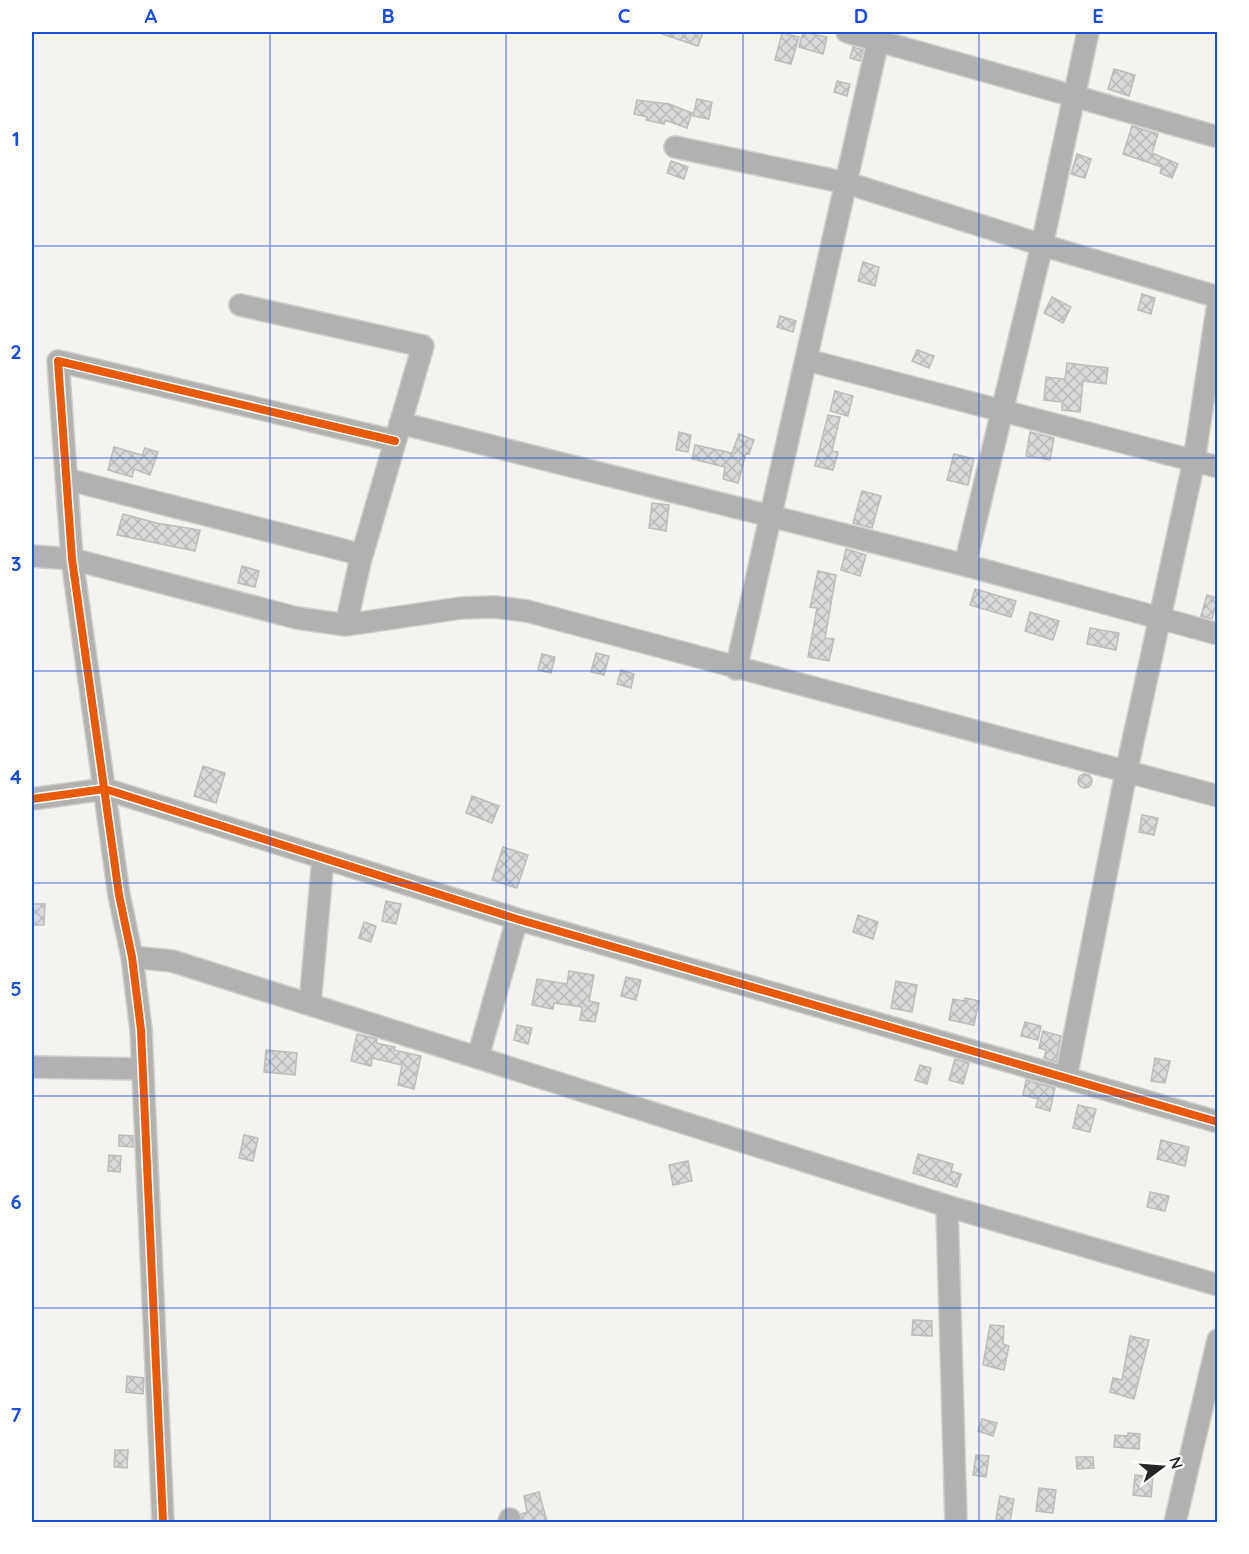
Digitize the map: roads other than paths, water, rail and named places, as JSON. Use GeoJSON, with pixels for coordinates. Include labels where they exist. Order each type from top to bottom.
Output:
{"type":"FeatureCollection","features":[{"type":"Feature","properties":{"kind":"street"},"geometry":{"type":"LineString","coordinates":[[847,32],[879,35],[1074,97],[1218,137]]}},
{"type":"Feature","properties":{"kind":"street"},"geometry":{"type":"LineString","coordinates":[[965,565],[1042,245],[1088,32]]}},
{"type":"Feature","properties":{"kind":"street"},"geometry":{"type":"LineString","coordinates":[[736,669],[879,35]]}},
{"type":"Feature","properties":{"kind":"street"},"geometry":{"type":"LineString","coordinates":[[675,147],[847,183],[1042,245],[1218,297]]}},
{"type":"Feature","properties":{"kind":"street"},"geometry":{"type":"LineString","coordinates":[[1066,1077],[1126,773],[1194,460],[1218,303]]}},
{"type":"Feature","properties":{"kind":"street"},"geometry":{"type":"LineString","coordinates":[[240,304],[423,346],[360,562],[346,625]]}},
{"type":"Feature","properties":{"kind":"street"},"geometry":{"type":"LineString","coordinates":[[807,360],[1218,467]]}},
{"type":"Feature","properties":{"kind":"street"},"geometry":{"type":"LineString","coordinates":[[163,1522],[141,1030],[132,957],[119,896],[72,559],[58,361],[398,432],[769,516],[965,565],[1158,620],[1218,634]]}},
{"type":"Feature","properties":{"kind":"street"},"geometry":{"type":"LineString","coordinates":[[66,479],[355,553],[360,562]]}},
{"type":"Feature","properties":{"kind":"street"},"geometry":{"type":"LineString","coordinates":[[32,556],[72,559],[297,618],[346,625],[461,608],[495,607],[527,611],[1126,773],[1218,795]]}},
{"type":"Feature","properties":{"kind":"street"},"geometry":{"type":"LineString","coordinates":[[32,799],[105,789],[517,919],[1218,1122]]}},
{"type":"Feature","properties":{"kind":"street"},"geometry":{"type":"LineString","coordinates":[[310,1004],[322,858]]}},
{"type":"Feature","properties":{"kind":"street"},"geometry":{"type":"LineString","coordinates":[[478,1057],[517,919]]}},
{"type":"Feature","properties":{"kind":"street"},"geometry":{"type":"LineString","coordinates":[[132,957],[172,961],[947,1206],[1218,1286]]}},
{"type":"Feature","properties":{"kind":"street"},"geometry":{"type":"LineString","coordinates":[[32,1067],[143,1069]]}},
{"type":"Feature","properties":{"kind":"street"},"geometry":{"type":"LineString","coordinates":[[947,1206],[956,1522]]}},
{"type":"Feature","properties":{"kind":"street"},"geometry":{"type":"LineString","coordinates":[[1175,1522],[1218,1340]]}}]}
